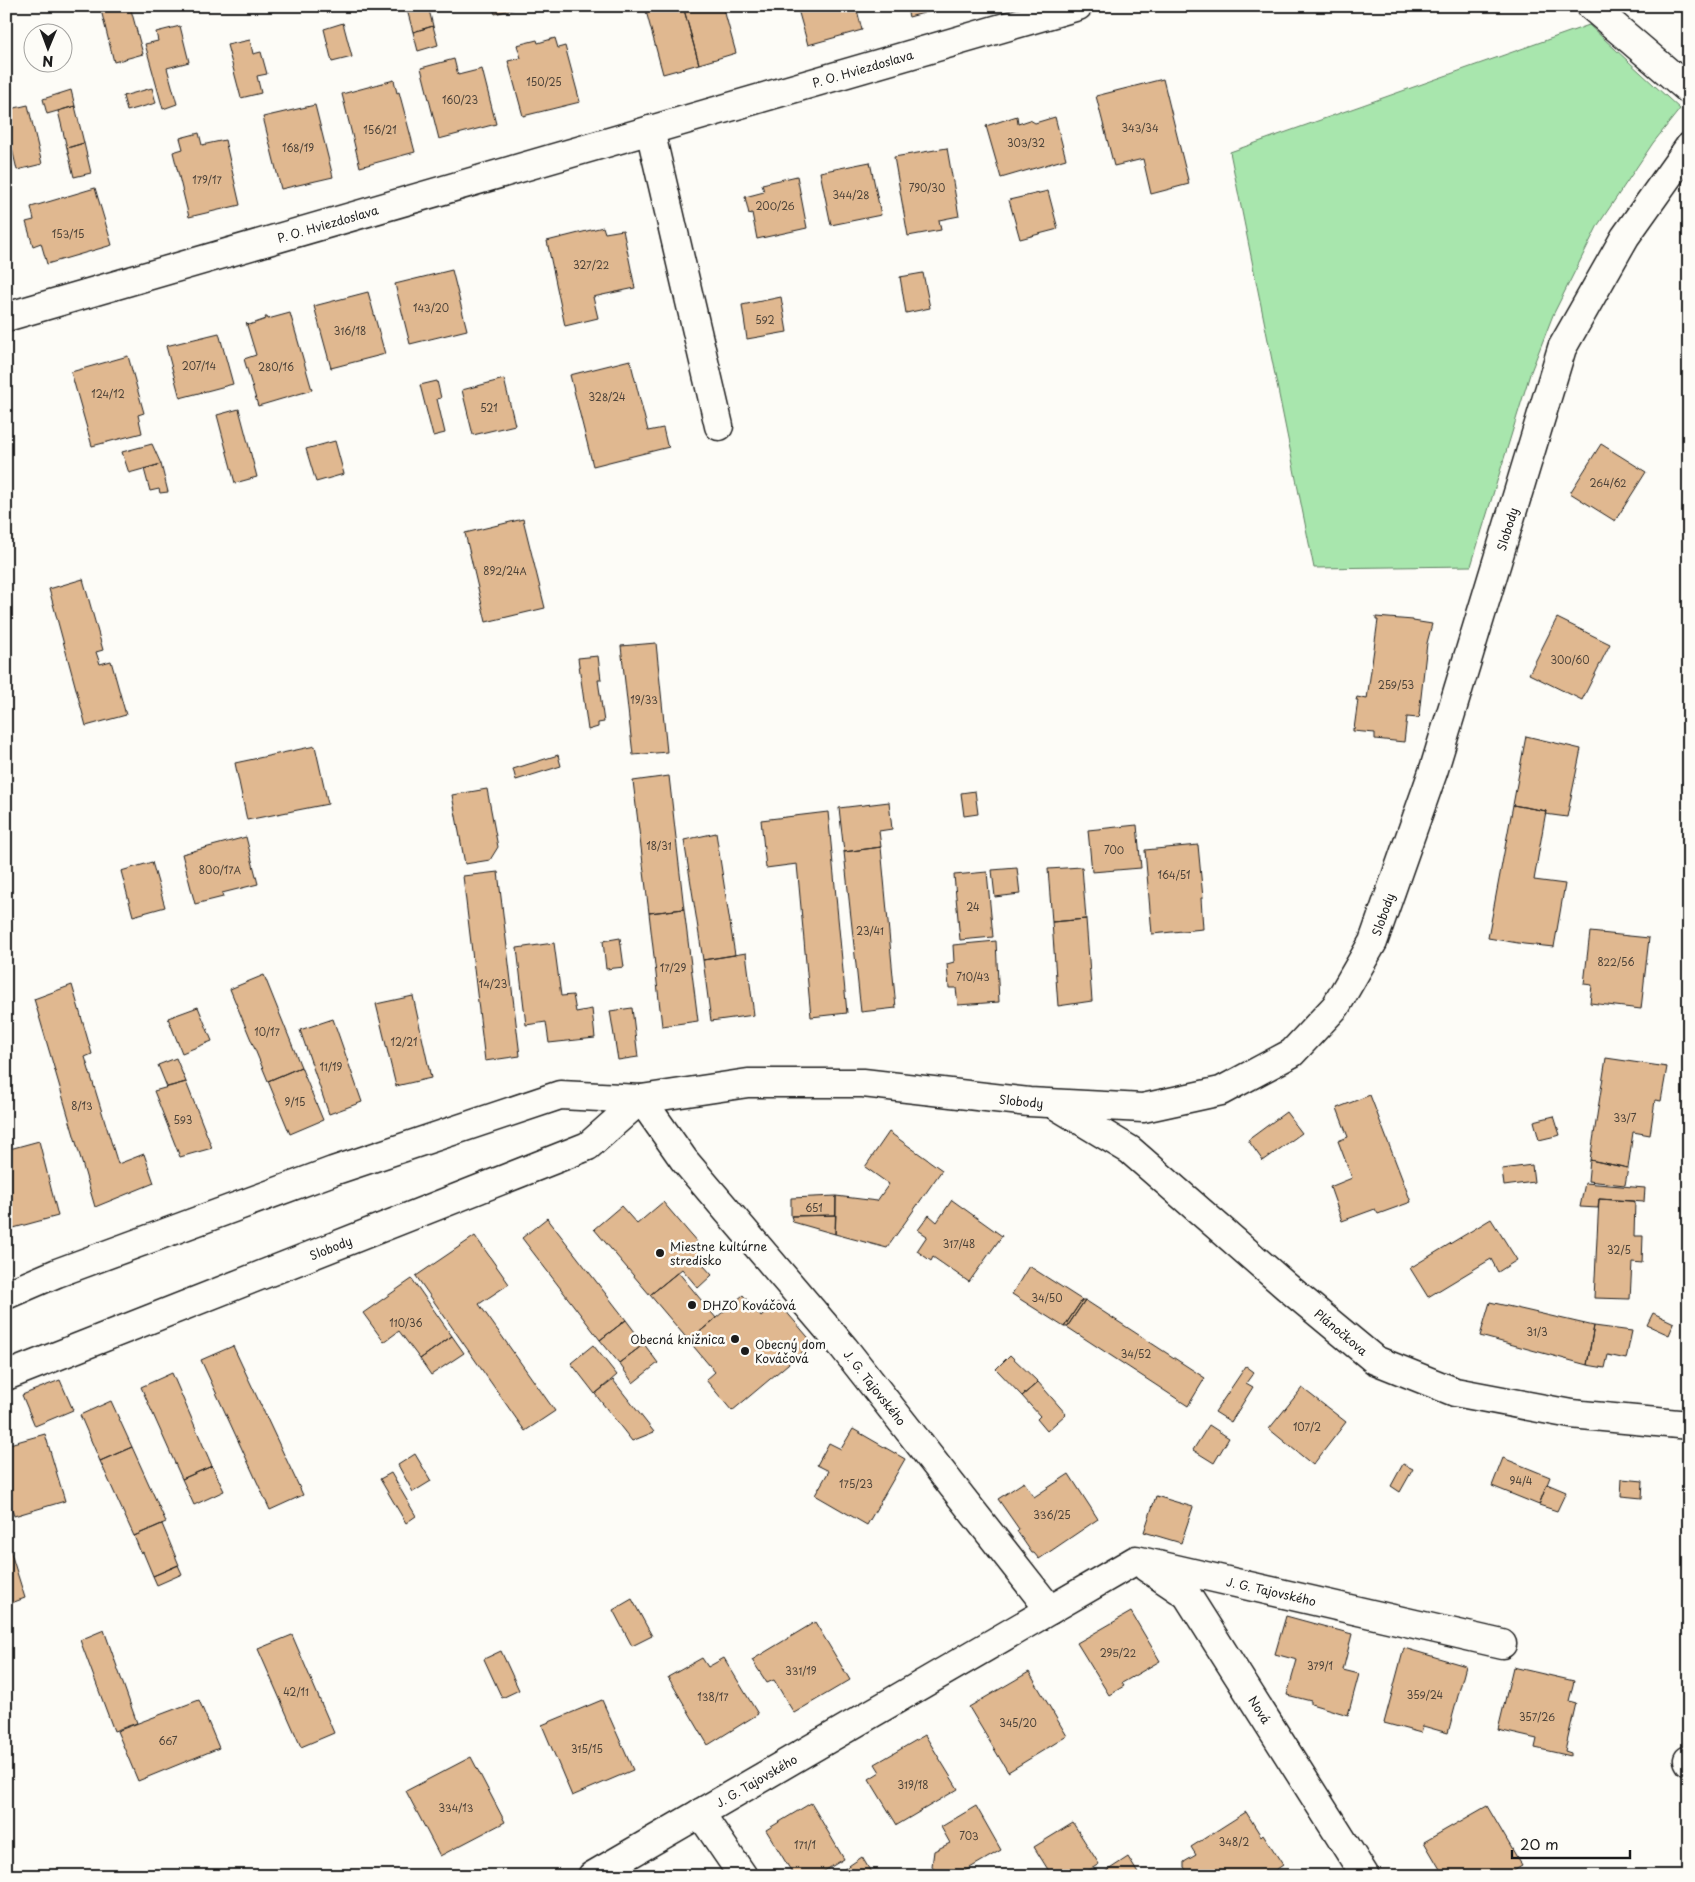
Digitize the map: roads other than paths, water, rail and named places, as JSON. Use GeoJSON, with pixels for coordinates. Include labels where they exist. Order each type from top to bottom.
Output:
{"type":"FeatureCollection","features":[{"type":"Feature","properties":{"kind":"street","name":"P. O. Hviezdoslava"},"geometry":{"type":"LineString","coordinates":[[6,317],[1078,6]]}},
{"type":"Feature","properties":{"kind":"street"},"geometry":{"type":"LineString","coordinates":[[1591,6],[1689,90]]}},
{"type":"Feature","properties":{"kind":"street"},"geometry":{"type":"LineString","coordinates":[[650,130],[719,426]]}},
{"type":"Feature","properties":{"kind":"street","name":"Slobody"},"geometry":{"type":"LineString","coordinates":[[6,1295],[57,1273],[333,1171],[560,1095],[641,1099],[748,1083],[863,1083],[1054,1104],[1143,1108],[1221,1091],[1292,1053],[1336,1006],[1373,942],[1434,769],[1562,348],[1625,237],[1689,147]]}},
{"type":"Feature","properties":{"kind":"street","name":"Slobody"},"geometry":{"type":"LineString","coordinates":[[6,1376],[588,1146],[641,1099]]}},
{"type":"Feature","properties":{"kind":"street","name":"J. G. Tajovského"},"geometry":{"type":"LineString","coordinates":[[641,1099],[684,1160],[844,1348],[1050,1610]]}},
{"type":"Feature","properties":{"kind":"street","name":"Plánočkova"},"geometry":{"type":"LineString","coordinates":[[1054,1104],[1130,1150],[1287,1287],[1375,1360],[1455,1392],[1571,1414],[1689,1425]]}},
{"type":"Feature","properties":{"kind":"street","name":"J. G. Tajovského"},"geometry":{"type":"LineString","coordinates":[[592,1876],[1136,1560],[1502,1644]]}},
{"type":"Feature","properties":{"kind":"street","name":"Nová"},"geometry":{"type":"LineString","coordinates":[[1136,1560],[1187,1595],[1365,1876]]}},
{"type":"Feature","properties":{"kind":"street"},"geometry":{"type":"LineString","coordinates":[[700,1813],[743,1876]]}},
{"type":"Feature","properties":{"kind":"place","name":"Miestne kultúrne stredisko"},"geometry":{"type":"Point","coordinates":[660,1253]}},
{"type":"Feature","properties":{"kind":"place","name":"DHZO Kováčová"},"geometry":{"type":"Point","coordinates":[692,1305]}},
{"type":"Feature","properties":{"kind":"place","name":"Obecná knižnica"},"geometry":{"type":"Point","coordinates":[735,1339]}},
{"type":"Feature","properties":{"kind":"place","name":"Obecný dom Kováčová"},"geometry":{"type":"Point","coordinates":[745,1351]}}]}
